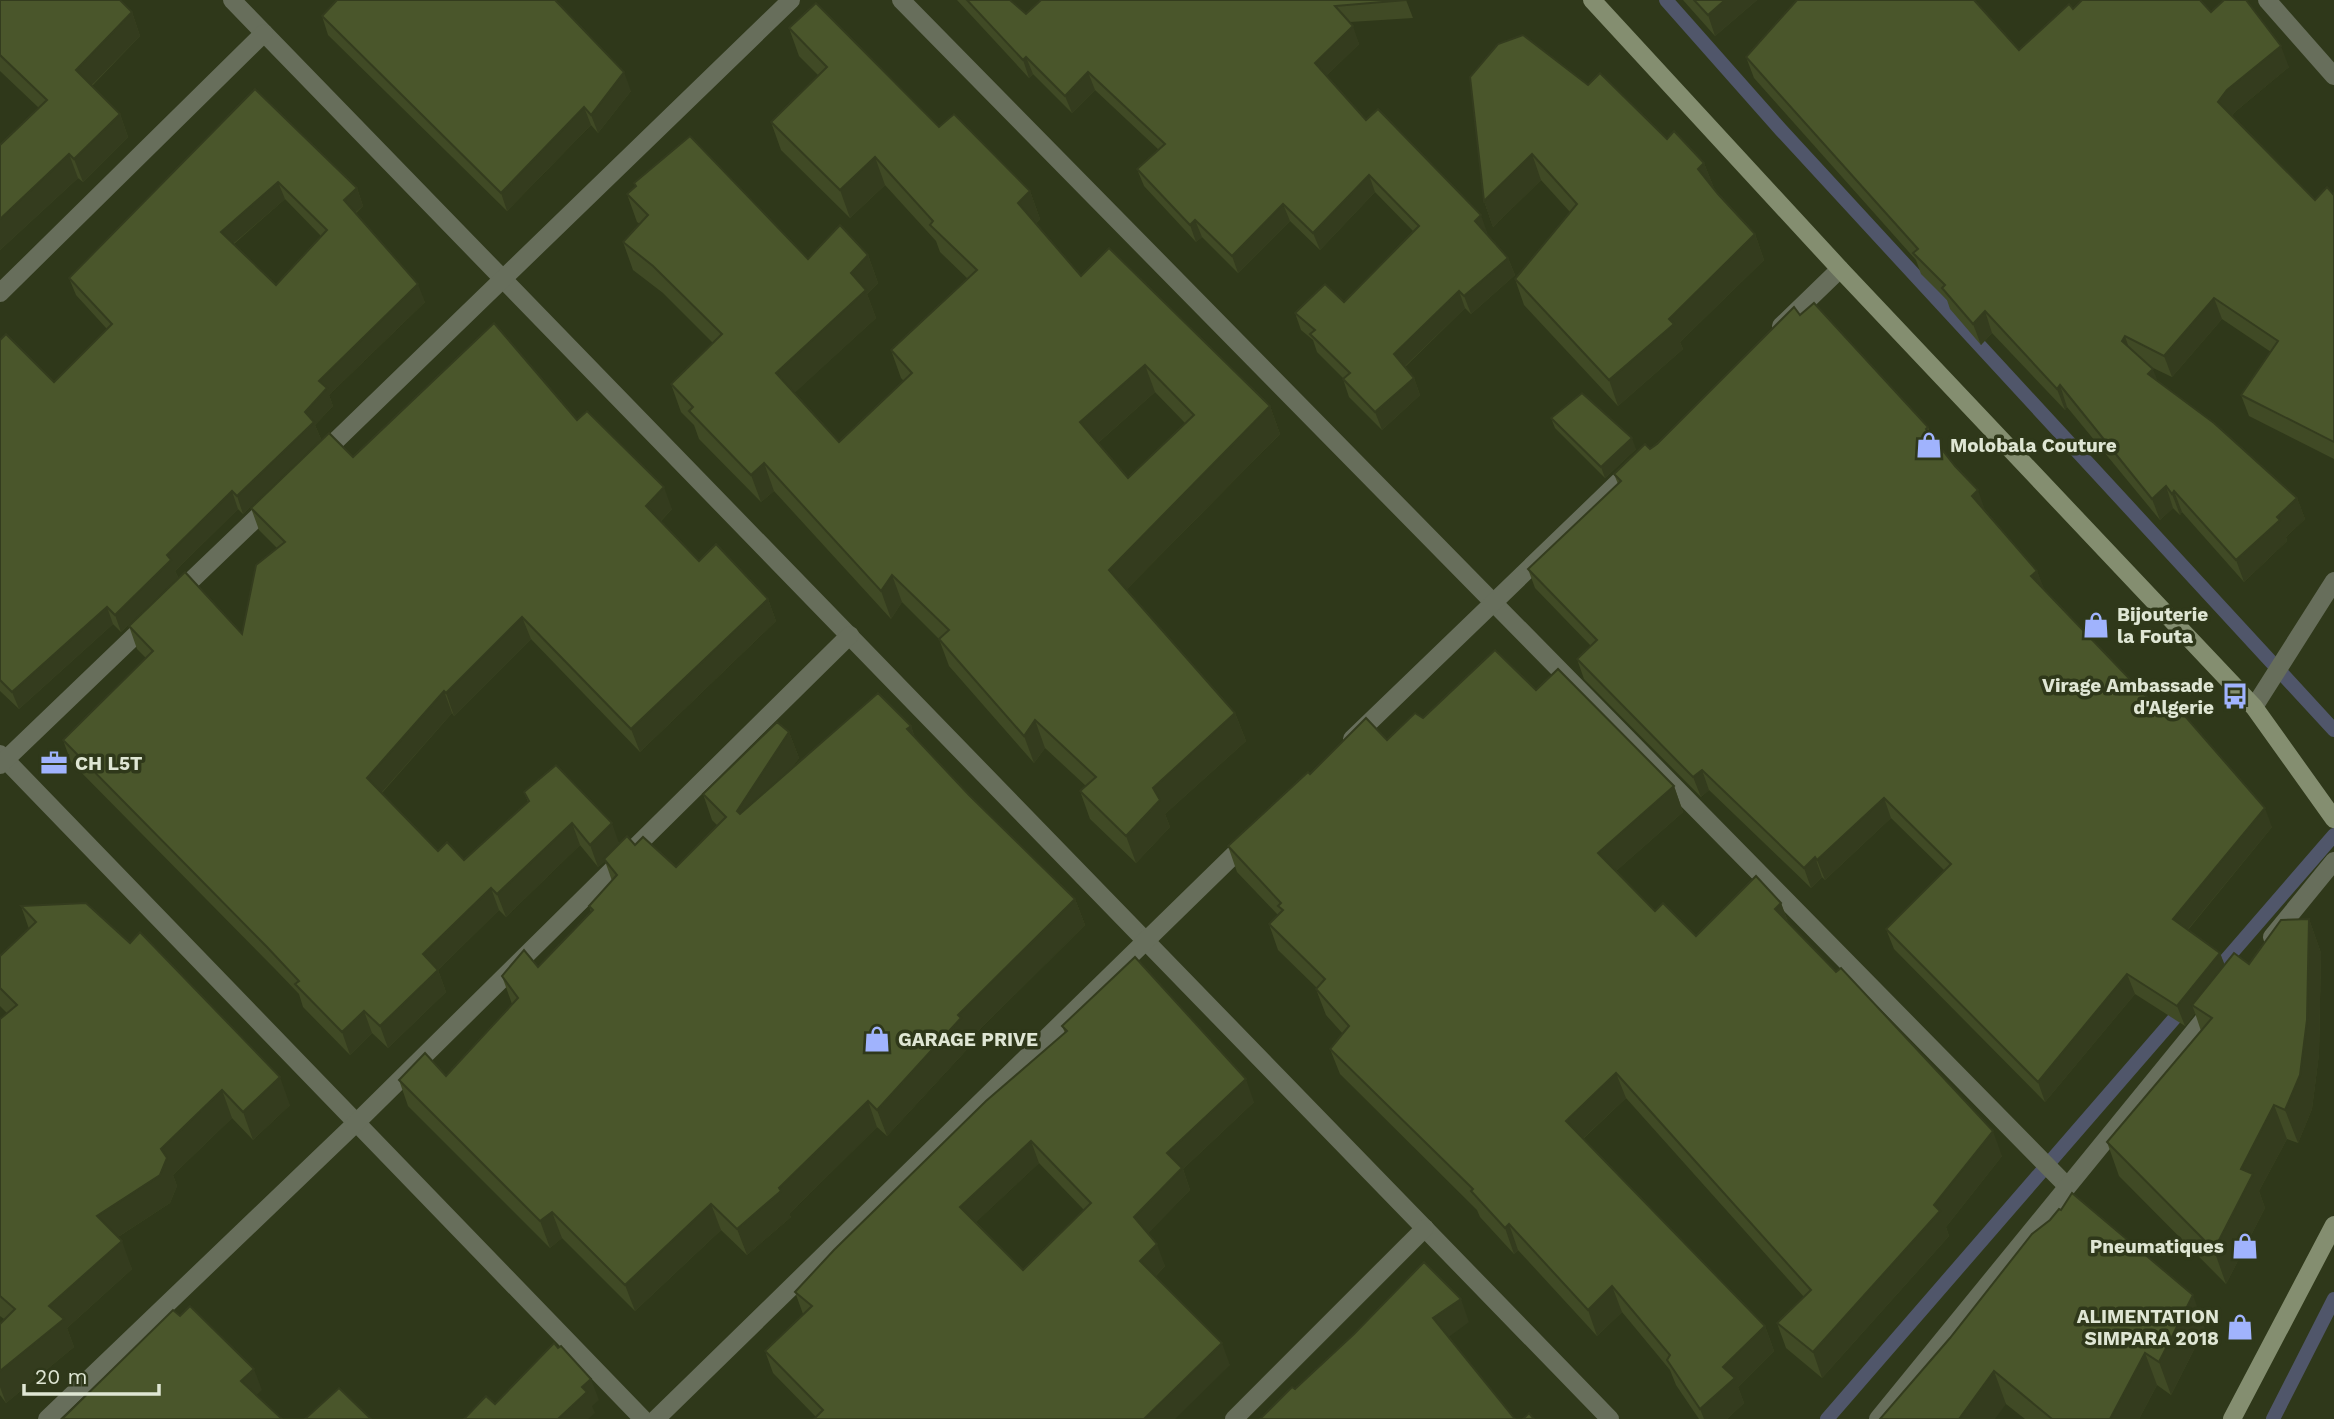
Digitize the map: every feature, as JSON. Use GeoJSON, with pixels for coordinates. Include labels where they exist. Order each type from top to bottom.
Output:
{"type":"FeatureCollection","features":[{"type":"Feature","properties":{"kind":"street"},"geometry":{"type":"LineString","coordinates":[[232,0],[1611,1419]]}},
{"type":"Feature","properties":{"kind":"street"},"geometry":{"type":"LineString","coordinates":[[304,471],[791,0]]}},
{"type":"Feature","properties":{"kind":"street"},"geometry":{"type":"LineString","coordinates":[[901,0],[2066,1185]]}},
{"type":"Feature","properties":{"kind":"street"},"geometry":{"type":"LineString","coordinates":[[1592,0],[1840,269],[2254,707],[2334,820]]}},
{"type":"Feature","properties":{"kind":"street"},"geometry":{"type":"LineString","coordinates":[[2267,0],[2334,76]]}},
{"type":"Feature","properties":{"kind":"street"},"geometry":{"type":"LineString","coordinates":[[0,293],[264,33]]}},
{"type":"Feature","properties":{"kind":"street"},"geometry":{"type":"LineString","coordinates":[[1771,335],[1840,269]]}},
{"type":"Feature","properties":{"kind":"street"},"geometry":{"type":"LineString","coordinates":[[1334,757],[1652,449]]}},
{"type":"Feature","properties":{"kind":"street"},"geometry":{"type":"LineString","coordinates":[[284,491],[2,760],[643,1419]]}},
{"type":"Feature","properties":{"kind":"street"},"geometry":{"type":"LineString","coordinates":[[2254,707],[2334,581]]}},
{"type":"Feature","properties":{"kind":"street"},"geometry":{"type":"LineString","coordinates":[[47,1419],[356,1122],[850,635]]}},
{"type":"Feature","properties":{"kind":"street"},"geometry":{"type":"LineString","coordinates":[[656,1419],[1255,834]]}},
{"type":"Feature","properties":{"kind":"street"},"geometry":{"type":"LineString","coordinates":[[2256,955],[2334,861]]}},
{"type":"Feature","properties":{"kind":"street"},"geometry":{"type":"LineString","coordinates":[[1878,1419],[2066,1185],[2222,997]]}},
{"type":"Feature","properties":{"kind":"street"},"geometry":{"type":"LineString","coordinates":[[2232,1419],[2334,1225]]}},
{"type":"Feature","properties":{"kind":"street"},"geometry":{"type":"LineString","coordinates":[[1234,1419],[1425,1228]]}},
{"type":"Feature","properties":{"kind":"building"},"geometry":{"type":"Polygon","coordinates":[[[0,0],[120,0],[132,12],[76,70],[120,114],[74,159],[69,154],[0,219],[0,145],[47,100],[0,55],[0,0]]]}},
{"type":"Feature","properties":{"kind":"building"},"geometry":{"type":"Polygon","coordinates":[[[337,0],[555,0],[624,72],[591,115],[584,107],[501,193],[322,16],[337,0]]]}},
{"type":"Feature","properties":{"kind":"building"},"geometry":{"type":"Polygon","coordinates":[[[967,0],[1010,0],[1026,14],[1041,0],[1406,0],[1335,6],[1353,26],[1315,63],[1366,120],[1378,109],[1481,215],[1475,221],[1508,258],[1464,296],[1459,291],[1394,354],[1414,378],[1375,412],[1343,379],[1350,373],[1310,334],[1315,330],[1295,313],[1325,284],[1344,302],[1419,226],[1369,175],[1313,233],[1283,204],[1232,256],[1195,220],[1190,225],[1137,169],[1165,144],[1088,72],[1065,96],[1026,57],[1023,60],[967,0]]]}},
{"type":"Feature","properties":{"kind":"building"},"geometry":{"type":"Polygon","coordinates":[[[1694,0],[1725,0],[1708,15],[1694,0]]]}},
{"type":"Feature","properties":{"kind":"building"},"geometry":{"type":"Polygon","coordinates":[[[1797,0],[1974,0],[2019,50],[2069,4],[2073,9],[2082,0],[2200,0],[2211,12],[2224,0],[2246,0],[2281,46],[2227,90],[2218,102],[2315,200],[2327,187],[2334,193],[2334,442],[2241,395],[2278,341],[2214,298],[2164,356],[2125,336],[2122,341],[2153,369],[2148,374],[2214,423],[2297,498],[2277,517],[2280,520],[2236,560],[2174,491],[2172,494],[2166,486],[2152,499],[2060,385],[2057,389],[1985,311],[1973,324],[1942,288],[1945,285],[1913,253],[1918,249],[1746,57],[1797,0]]]}},
{"type":"Feature","properties":{"kind":"building"},"geometry":{"type":"Polygon","coordinates":[[[816,3],[939,127],[954,114],[1030,191],[1018,203],[1081,276],[1109,248],[1270,406],[1109,570],[1235,713],[1153,788],[1160,800],[1126,836],[1080,791],[1096,777],[1035,720],[1024,736],[939,639],[949,630],[892,575],[881,591],[764,463],[751,475],[689,411],[693,407],[671,384],[722,334],[653,266],[623,242],[648,215],[627,194],[636,186],[634,183],[690,136],[808,259],[840,225],[868,255],[851,273],[866,290],[776,373],[839,442],[912,373],[891,350],[977,270],[930,225],[933,221],[875,157],[840,190],[771,122],[827,67],[789,28],[816,3]],[[1145,365],[1080,422],[1128,478],[1194,415],[1145,365]]]}},
{"type":"Feature","properties":{"kind":"building"},"geometry":{"type":"Polygon","coordinates":[[[1523,35],[1588,85],[1600,73],[1667,139],[1674,131],[1704,163],[1698,169],[1755,234],[1669,319],[1674,324],[1609,380],[1515,279],[1577,204],[1532,154],[1484,201],[1470,77],[1498,44],[1523,35]]]}},
{"type":"Feature","properties":{"kind":"building"},"geometry":{"type":"Polygon","coordinates":[[[255,89],[357,188],[344,200],[418,284],[319,381],[327,388],[305,412],[314,422],[237,496],[232,491],[167,555],[171,560],[115,615],[107,607],[12,692],[0,680],[0,340],[6,334],[54,382],[112,324],[69,278],[255,89]],[[278,182],[221,232],[276,285],[327,230],[278,182]]]}},
{"type":"Feature","properties":{"kind":"building"},"geometry":{"type":"Polygon","coordinates":[[[1814,303],[1928,427],[1926,429],[1955,466],[1978,490],[1972,496],[2037,571],[2031,576],[2168,719],[2178,708],[2265,808],[2173,919],[2220,953],[2177,1006],[2127,974],[2038,1082],[1886,929],[1951,864],[1884,798],[1817,860],[1815,857],[1804,868],[1702,770],[1693,777],[1577,659],[1597,640],[1528,569],[1621,481],[1614,474],[1645,444],[1650,449],[1657,444],[1794,307],[1800,315],[1814,303]]]}},
{"type":"Feature","properties":{"kind":"building"},"geometry":{"type":"Polygon","coordinates":[[[494,323],[577,420],[587,411],[664,487],[646,506],[699,561],[716,544],[768,599],[631,729],[522,617],[446,693],[444,691],[367,778],[438,851],[447,842],[464,860],[529,801],[524,792],[556,765],[612,823],[590,845],[572,823],[497,894],[491,888],[423,954],[438,970],[380,1026],[364,1011],[342,1032],[295,984],[299,981],[267,947],[63,740],[153,651],[129,626],[185,572],[242,634],[256,565],[285,542],[251,508],[329,433],[353,457],[494,323]]]}},
{"type":"Feature","properties":{"kind":"building"},"geometry":{"type":"Polygon","coordinates":[[[1582,393],[1632,438],[1601,467],[1551,418],[1582,393]]]}},
{"type":"Feature","properties":{"kind":"building"},"geometry":{"type":"Polygon","coordinates":[[[1495,650],[1536,690],[1558,669],[1674,786],[1598,853],[1655,911],[1663,903],[1696,936],[1756,876],[1781,903],[1775,909],[1836,972],[1841,968],[1993,1131],[1934,1205],[1940,1211],[1813,1352],[1777,1323],[1811,1290],[1616,1073],[1566,1121],[1765,1326],[1723,1367],[1735,1378],[1700,1409],[1667,1360],[1670,1355],[1612,1286],[1588,1310],[1509,1224],[1505,1228],[1471,1191],[1473,1189],[1330,1049],[1349,1026],[1316,989],[1325,979],[1269,924],[1283,910],[1278,906],[1281,903],[1228,846],[1308,772],[1310,774],[1366,718],[1387,740],[1415,713],[1423,718],[1495,650]]]}},
{"type":"Feature","properties":{"kind":"building"},"geometry":{"type":"Polygon","coordinates":[[[878,693],[911,726],[907,729],[969,795],[1075,899],[958,1015],[961,1018],[877,1110],[868,1101],[779,1188],[781,1191],[737,1229],[711,1204],[625,1285],[552,1212],[540,1221],[399,1080],[425,1053],[446,1076],[518,998],[502,976],[524,950],[538,967],[593,910],[589,906],[617,875],[604,859],[627,836],[635,845],[643,837],[676,867],[726,817],[703,794],[777,722],[789,732],[737,811],[740,814],[878,693]]]}},
{"type":"Feature","properties":{"kind":"building"},"geometry":{"type":"Polygon","coordinates":[[[86,903],[130,943],[140,932],[280,1077],[243,1112],[222,1090],[161,1149],[167,1158],[160,1175],[97,1216],[122,1241],[49,1306],[64,1319],[0,1371],[0,1324],[15,1309],[0,1296],[0,1019],[17,1005],[0,988],[0,956],[36,922],[21,906],[86,903]]]}},
{"type":"Feature","properties":{"kind":"building"},"geometry":{"type":"Polygon","coordinates":[[[2309,919],[2307,1020],[2300,1075],[2285,1110],[2274,1105],[2241,1169],[2253,1174],[2214,1250],[2107,1142],[2212,1018],[2192,1005],[2234,953],[2249,964],[2281,920],[2309,919]]]}},
{"type":"Feature","properties":{"kind":"building"},"geometry":{"type":"Polygon","coordinates":[[[1135,957],[1246,1079],[1167,1153],[1182,1168],[1134,1217],[1157,1244],[1140,1261],[1222,1343],[1144,1419],[814,1419],[823,1410],[765,1351],[812,1306],[795,1292],[834,1250],[986,1101],[1067,1031],[1062,1026],[1135,957]],[[1031,1141],[960,1207],[1023,1270],[1091,1203],[1031,1141]]]}},
{"type":"Feature","properties":{"kind":"building"},"geometry":{"type":"Polygon","coordinates":[[[2072,1193],[2193,1295],[2159,1362],[2145,1353],[2110,1419],[2052,1419],[1994,1371],[1959,1419],[1880,1419],[1950,1338],[2032,1234],[2061,1210],[2072,1193]]]}},
{"type":"Feature","properties":{"kind":"building"},"geometry":{"type":"Polygon","coordinates":[[[1424,1262],[1461,1299],[1433,1318],[1515,1419],[1260,1419],[1292,1387],[1295,1389],[1354,1334],[1424,1262]]]}},
{"type":"Feature","properties":{"kind":"building"},"geometry":{"type":"Polygon","coordinates":[[[190,1306],[254,1369],[241,1381],[282,1419],[62,1419],[173,1310],[180,1316],[190,1306]]]}},
{"type":"Feature","properties":{"kind":"building"},"geometry":{"type":"Polygon","coordinates":[[[554,1343],[558,1348],[561,1346],[591,1379],[582,1387],[587,1392],[558,1419],[464,1419],[486,1396],[495,1404],[554,1343]]]}},
{"type":"Feature","properties":{"kind":"building"},"geometry":{"type":"Polygon","coordinates":[[[339,1388],[371,1419],[305,1419],[339,1388]]]}},
{"type":"Feature","properties":{"kind":"building"},"geometry":{"type":"Polygon","coordinates":[[[1529,1413],[1534,1419],[1523,1419],[1529,1413]]]}},
{"type":"Feature","properties":{"kind":"waterway"},"geometry":{"type":"LineString","coordinates":[[1666,0],[1781,130],[2334,730]]}},
{"type":"Feature","properties":{"kind":"waterway"},"geometry":{"type":"LineString","coordinates":[[2211,977],[2334,835]]}},
{"type":"Feature","properties":{"kind":"waterway"},"geometry":{"type":"LineString","coordinates":[[1827,1419],[2186,1005]]}},
{"type":"Feature","properties":{"kind":"waterway"},"geometry":{"type":"LineString","coordinates":[[2273,1419],[2334,1299]]}},
{"type":"Feature","properties":{"kind":"place","name":"Molobala Couture"},"geometry":{"type":"Point","coordinates":[1929,445]}},
{"type":"Feature","properties":{"kind":"place","name":"Bijouterie la Fouta"},"geometry":{"type":"Point","coordinates":[2096,625]}},
{"type":"Feature","properties":{"kind":"place","name":"Virage Ambassade d'Algerie"},"geometry":{"type":"Point","coordinates":[2235,696]}},
{"type":"Feature","properties":{"kind":"place","name":"CH L5T"},"geometry":{"type":"Point","coordinates":[54,763]}},
{"type":"Feature","properties":{"kind":"place","name":"GARAGE PRIVE"},"geometry":{"type":"Point","coordinates":[877,1039]}},
{"type":"Feature","properties":{"kind":"place","name":"Pneumatiques"},"geometry":{"type":"Point","coordinates":[2245,1246]}},
{"type":"Feature","properties":{"kind":"place","name":"ALIMENTATION SIMPARA 2018"},"geometry":{"type":"Point","coordinates":[2240,1327]}}]}
